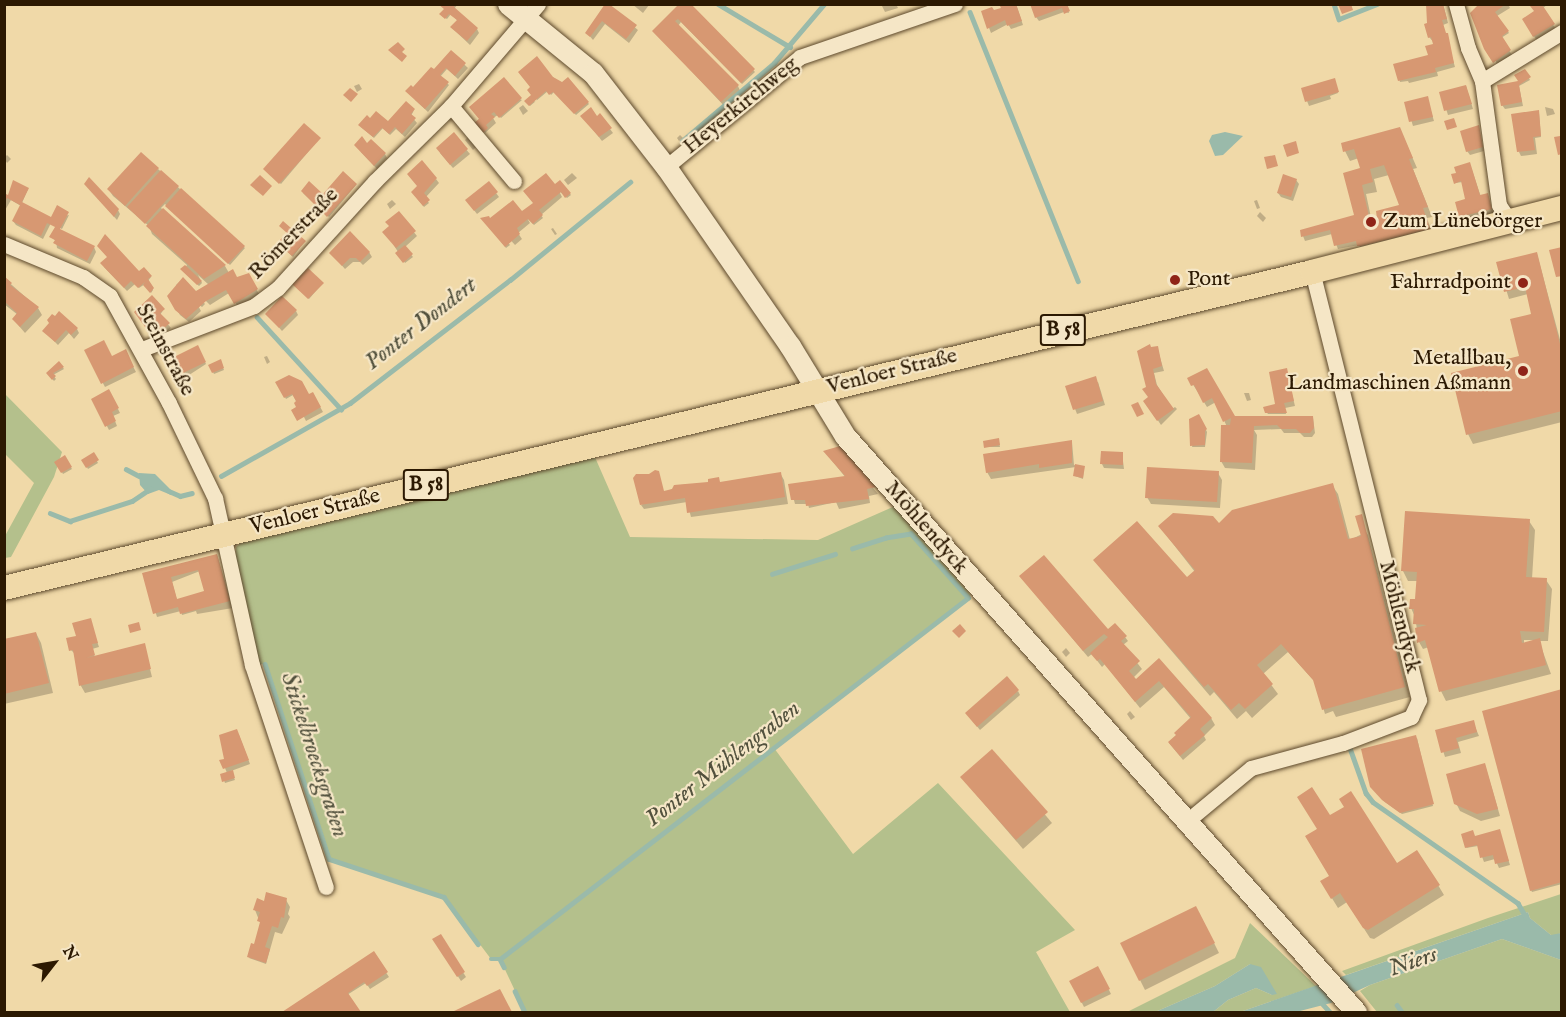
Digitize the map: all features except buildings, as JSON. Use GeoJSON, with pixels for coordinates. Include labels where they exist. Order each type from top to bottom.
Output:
{"type":"FeatureCollection","features":[{"type":"Feature","properties":{"kind":"main road","name":"Venloer Straße"},"geometry":{"type":"LineString","coordinates":[[4,588],[1312,272],[1562,208]]}},
{"type":"Feature","properties":{"kind":"street","name":"Heyerkirchweg"},"geometry":{"type":"LineString","coordinates":[[508,4],[532,12],[550,35],[593,73],[666,167],[789,346],[815,391]]}},
{"type":"Feature","properties":{"kind":"street","name":"Heyerkirchweg"},"geometry":{"type":"LineString","coordinates":[[666,167],[800,57],[955,4]]}},
{"type":"Feature","properties":{"kind":"street"},"geometry":{"type":"LineString","coordinates":[[1456,4],[1468,48],[1482,81],[1499,205],[1506,222]]}},
{"type":"Feature","properties":{"kind":"street","name":"Römerstraße"},"geometry":{"type":"LineString","coordinates":[[142,350],[254,306],[278,288],[375,181],[451,106],[532,12]]}},
{"type":"Feature","properties":{"kind":"street"},"geometry":{"type":"LineString","coordinates":[[1482,81],[1562,32]]}},
{"type":"Feature","properties":{"kind":"street"},"geometry":{"type":"LineString","coordinates":[[451,106],[514,181]]}},
{"type":"Feature","properties":{"kind":"street","name":"Steinstraße"},"geometry":{"type":"LineString","coordinates":[[4,244],[83,277],[110,296],[142,350],[215,498],[222,535]]}},
{"type":"Feature","properties":{"kind":"street","name":"Möhlendyck"},"geometry":{"type":"LineString","coordinates":[[1187,822],[1251,768],[1343,743],[1411,717],[1419,700],[1312,272]]}},
{"type":"Feature","properties":{"kind":"street","name":"Möhlendyck"},"geometry":{"type":"LineString","coordinates":[[815,391],[845,436],[1356,1012]]}},
{"type":"Feature","properties":{"kind":"street","name":"Venloer Straße"},"geometry":{"type":"LineString","coordinates":[[222,535],[252,665],[326,887]]}},
{"type":"Feature","properties":{"kind":"green space"},"geometry":{"type":"Polygon","coordinates":[[[4,393],[62,452],[54,477],[11,557],[5,558],[5,536],[34,483],[5,454],[4,393]]]}},
{"type":"Feature","properties":{"kind":"green space"},"geometry":{"type":"Polygon","coordinates":[[[594,455],[630,537],[818,540],[895,506],[971,595],[774,748],[853,854],[938,783],[1075,930],[1036,952],[1070,1012],[525,1012],[500,959],[491,959],[444,897],[329,859],[265,664],[259,664],[235,564],[236,547],[244,540],[594,455]]]}},
{"type":"Feature","properties":{"kind":"green space"},"geometry":{"type":"Polygon","coordinates":[[[1561,894],[1561,933],[1556,935],[1551,935],[1530,918],[1528,912],[1346,975],[1342,971],[1488,918],[1561,894]]]}},
{"type":"Feature","properties":{"kind":"green space"},"geometry":{"type":"Polygon","coordinates":[[[1250,923],[1316,986],[1240,1012],[1213,1012],[1228,1000],[1256,988],[1272,995],[1250,964],[1215,986],[1155,1012],[1127,1012],[1235,958],[1250,923]]]}},
{"type":"Feature","properties":{"kind":"green space"},"geometry":{"type":"Polygon","coordinates":[[[1502,939],[1561,960],[1561,1012],[1377,1012],[1360,991],[1370,985],[1502,939]]]}},
{"type":"Feature","properties":{"kind":"water"},"geometry":{"type":"Polygon","coordinates":[[[1225,132],[1243,136],[1223,155],[1215,156],[1209,141],[1212,135],[1225,132]]]}},
{"type":"Feature","properties":{"kind":"water"},"geometry":{"type":"Polygon","coordinates":[[[139,473],[155,474],[173,492],[171,495],[159,490],[148,494],[140,485],[139,473]]]}},
{"type":"Feature","properties":{"kind":"water","name":"Niers"},"geometry":{"type":"Polygon","coordinates":[[[1528,912],[1530,918],[1551,935],[1561,933],[1561,960],[1502,939],[1370,985],[1331,1003],[1296,1012],[1240,1012],[1528,912]]]}},
{"type":"Feature","properties":{"kind":"water"},"geometry":{"type":"Polygon","coordinates":[[[1250,964],[1261,967],[1277,994],[1272,995],[1256,988],[1228,1000],[1213,1012],[1155,1012],[1215,986],[1250,964]]]}},
{"type":"Feature","properties":{"kind":"waterway"},"geometry":{"type":"LineString","coordinates":[[718,4],[790,47]]}},
{"type":"Feature","properties":{"kind":"waterway","name":"Ponter Dondert"},"geometry":{"type":"LineString","coordinates":[[682,141],[774,63],[824,4]]}},
{"type":"Feature","properties":{"kind":"waterway"},"geometry":{"type":"LineString","coordinates":[[1334,4],[1339,19],[1377,4]]}},
{"type":"Feature","properties":{"kind":"waterway"},"geometry":{"type":"LineString","coordinates":[[970,12],[1078,281]]}},
{"type":"Feature","properties":{"kind":"waterway","name":"Ponter Dondert"},"geometry":{"type":"LineString","coordinates":[[221,476],[350,403],[510,280],[630,182]]}},
{"type":"Feature","properties":{"kind":"waterway"},"geometry":{"type":"LineString","coordinates":[[257,317],[341,409]]}},
{"type":"Feature","properties":{"kind":"waterway"},"geometry":{"type":"LineString","coordinates":[[126,469],[139,476]]}},
{"type":"Feature","properties":{"kind":"waterway","name":"Ponter Dondert"},"geometry":{"type":"LineString","coordinates":[[50,513],[70,521],[132,501],[150,489]]}},
{"type":"Feature","properties":{"kind":"waterway","name":"Ponter Dondert"},"geometry":{"type":"LineString","coordinates":[[169,491],[180,496],[192,493]]}},
{"type":"Feature","properties":{"kind":"waterway","name":"Ponter Mühlengraben"},"geometry":{"type":"LineString","coordinates":[[500,959],[968,598],[911,534],[886,538],[853,549]]}},
{"type":"Feature","properties":{"kind":"waterway"},"geometry":{"type":"LineString","coordinates":[[772,574],[835,554]]}},
{"type":"Feature","properties":{"kind":"waterway","name":"Stickelbroecksgraben"},"geometry":{"type":"LineString","coordinates":[[265,664],[329,859],[444,897],[478,944]]}},
{"type":"Feature","properties":{"kind":"waterway"},"geometry":{"type":"LineString","coordinates":[[1350,748],[1366,793],[1373,802],[1518,903],[1526,917]]}},
{"type":"Feature","properties":{"kind":"waterway","name":"Ponter Mühlengraben"},"geometry":{"type":"LineString","coordinates":[[491,959],[500,959],[504,967]]}},
{"type":"Feature","properties":{"kind":"waterway","name":"Stickelbroecksgraben"},"geometry":{"type":"LineString","coordinates":[[515,991],[525,1012]]}},
{"type":"Feature","properties":{"kind":"waterway"},"geometry":{"type":"LineString","coordinates":[[1320,1001],[1330,1012]]}},
{"type":"Feature","properties":{"kind":"waterway"},"geometry":{"type":"LineString","coordinates":[[1397,1005],[1402,1012]]}},
{"type":"Feature","properties":{"kind":"place","name":"Zum Lünebörger"},"geometry":{"type":"Point","coordinates":[1371,222]}},
{"type":"Feature","properties":{"kind":"place","name":"Pont"},"geometry":{"type":"Point","coordinates":[1175,280]}},
{"type":"Feature","properties":{"kind":"place","name":"Fahrradpoint"},"geometry":{"type":"Point","coordinates":[1523,283]}},
{"type":"Feature","properties":{"kind":"place","name":"Metallbau, Landmaschinen Aßmann"},"geometry":{"type":"Point","coordinates":[1523,371]}}]}
